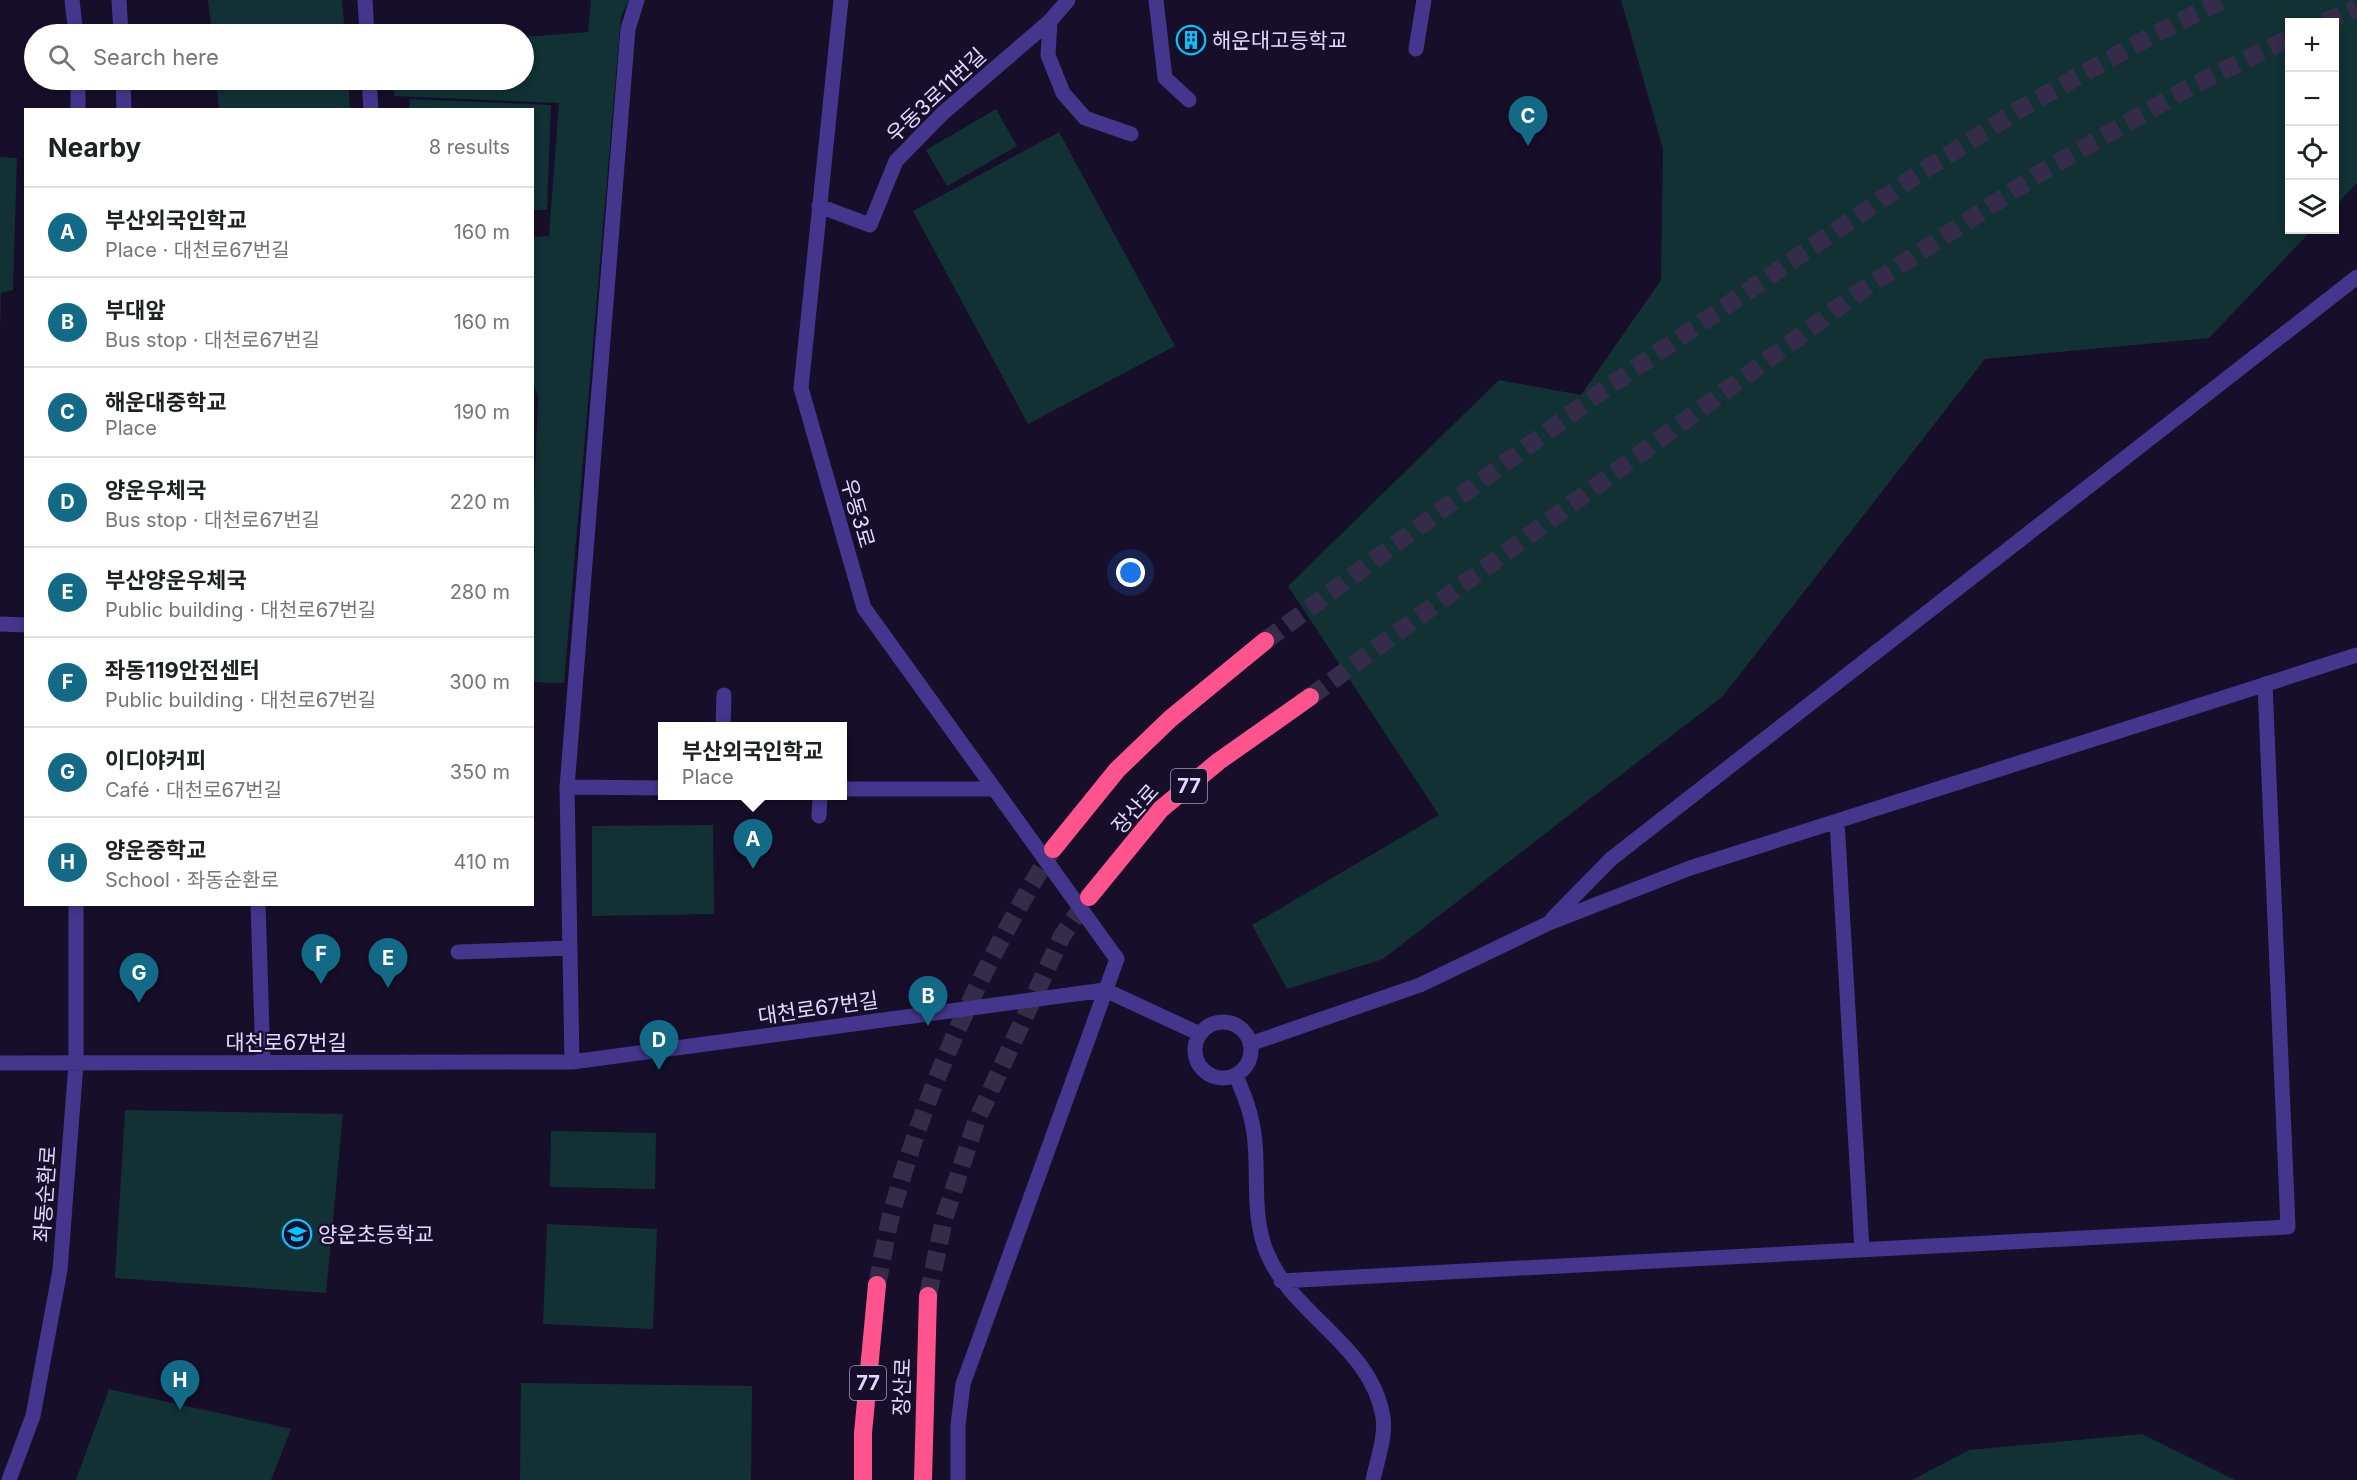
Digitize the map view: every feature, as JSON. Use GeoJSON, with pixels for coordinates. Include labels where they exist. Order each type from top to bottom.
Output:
{"type":"FeatureCollection","features":[{"type":"Feature","properties":{"kind":"highway","name":"장산로"},"geometry":{"type":"LineString","coordinates":[[1053,849],[1117,770],[1170,719],[1265,641]]}},
{"type":"Feature","properties":{"kind":"highway","name":"장산로"},"geometry":{"type":"LineString","coordinates":[[1089,897],[1161,809],[1220,761],[1310,697]]}},
{"type":"Feature","properties":{"kind":"highway","name":"장산로"},"geometry":{"type":"LineString","coordinates":[[863,1480],[863,1433],[878,1286]]}},
{"type":"Feature","properties":{"kind":"highway","name":"장산로"},"geometry":{"type":"LineString","coordinates":[[923,1480],[928,1296]]}},
{"type":"Feature","properties":{"kind":"street"},"geometry":{"type":"LineString","coordinates":[[72,0],[75,24]]}},
{"type":"Feature","properties":{"kind":"street"},"geometry":{"type":"LineString","coordinates":[[119,0],[120,24]]}},
{"type":"Feature","properties":{"kind":"street"},"geometry":{"type":"LineString","coordinates":[[365,0],[366,24]]}},
{"type":"Feature","properties":{"kind":"street"},"geometry":{"type":"LineString","coordinates":[[572,1062],[567,787],[628,29],[637,0]]}},
{"type":"Feature","properties":{"kind":"street","name":"우동3로"},"geometry":{"type":"LineString","coordinates":[[841,0],[801,388],[864,608],[1117,959],[1105,990]]}},
{"type":"Feature","properties":{"kind":"street","name":"우동3로11번길"},"geometry":{"type":"LineString","coordinates":[[819,206],[870,225],[896,161],[943,113],[1050,21],[1068,0]]}},
{"type":"Feature","properties":{"kind":"street"},"geometry":{"type":"LineString","coordinates":[[1156,0],[1165,78],[1189,100]]}},
{"type":"Feature","properties":{"kind":"street"},"geometry":{"type":"LineString","coordinates":[[1416,49],[1424,0]]}},
{"type":"Feature","properties":{"kind":"street"},"geometry":{"type":"LineString","coordinates":[[1050,21],[1048,55],[1063,93],[1085,118],[1131,134]]}},
{"type":"Feature","properties":{"kind":"street"},"geometry":{"type":"LineString","coordinates":[[78,90],[78,108]]}},
{"type":"Feature","properties":{"kind":"street"},"geometry":{"type":"LineString","coordinates":[[123,90],[124,108]]}},
{"type":"Feature","properties":{"kind":"street"},"geometry":{"type":"LineString","coordinates":[[370,90],[371,108]]}},
{"type":"Feature","properties":{"kind":"street"},"geometry":{"type":"LineString","coordinates":[[1549,923],[1611,859],[2357,277]]}},
{"type":"Feature","properties":{"kind":"street"},"geometry":{"type":"LineString","coordinates":[[0,624],[24,625]]}},
{"type":"Feature","properties":{"kind":"street"},"geometry":{"type":"LineString","coordinates":[[1250,1044],[1420,985],[1549,923],[1690,868],[2357,654]]}},
{"type":"Feature","properties":{"kind":"street"},"geometry":{"type":"LineString","coordinates":[[1281,1281],[2288,1227],[2265,684]]}},
{"type":"Feature","properties":{"kind":"street"},"geometry":{"type":"LineString","coordinates":[[723,722],[724,695]]}},
{"type":"Feature","properties":{"kind":"street"},"geometry":{"type":"LineString","coordinates":[[567,787],[658,788]]}},
{"type":"Feature","properties":{"kind":"street"},"geometry":{"type":"LineString","coordinates":[[847,789],[994,789]]}},
{"type":"Feature","properties":{"kind":"street"},"geometry":{"type":"LineString","coordinates":[[819,816],[820,800]]}},
{"type":"Feature","properties":{"kind":"street"},"geometry":{"type":"LineString","coordinates":[[1837,821],[1863,1250]]}},
{"type":"Feature","properties":{"kind":"street","name":"좌동순환로"},"geometry":{"type":"LineString","coordinates":[[9,1480],[33,1416],[60,1270],[76,1064],[76,906]]}},
{"type":"Feature","properties":{"kind":"street"},"geometry":{"type":"LineString","coordinates":[[258,906],[263,1062]]}},
{"type":"Feature","properties":{"kind":"street"},"geometry":{"type":"LineString","coordinates":[[458,952],[570,948]]}},
{"type":"Feature","properties":{"kind":"street"},"geometry":{"type":"LineString","coordinates":[[958,1480],[958,1425],[963,1384],[1105,990],[1200,1034]]}},
{"type":"Feature","properties":{"kind":"street","name":"대천로67번길"},"geometry":{"type":"LineString","coordinates":[[0,1063],[572,1062],[1105,990]]}},
{"type":"Feature","properties":{"kind":"street"},"geometry":{"type":"LineString","coordinates":[[1216,1023],[1224,1023],[1241,1029],[1250,1044],[1248,1062],[1236,1075],[1218,1078],[1202,1068],[1195,1051],[1200,1034],[1216,1023]]}},
{"type":"Feature","properties":{"kind":"street"},"geometry":{"type":"LineString","coordinates":[[1236,1075],[1252,1119],[1258,1217],[1266,1251],[1281,1281],[1355,1357],[1374,1389],[1383,1419],[1373,1480]]}},
{"type":"Feature","properties":{"kind":"green space"},"geometry":{"type":"Polygon","coordinates":[[[208,0],[342,0],[344,24],[211,24],[208,0]]]}},
{"type":"Feature","properties":{"kind":"green space"},"geometry":{"type":"Polygon","coordinates":[[[591,0],[629,0],[621,16],[564,683],[534,682],[534,502],[538,396],[534,386],[534,237],[549,236],[559,103],[394,96],[394,90],[534,90],[534,36],[588,32],[591,0]]]}},
{"type":"Feature","properties":{"kind":"green space"},"geometry":{"type":"Polygon","coordinates":[[[1621,0],[2357,0],[2357,183],[2339,202],[2339,18],[2285,18],[2285,234],[2308,234],[2209,338],[1985,359],[1723,696],[1383,959],[1287,989],[1252,925],[1439,815],[1288,586],[1499,380],[1581,395],[1661,280],[1663,149],[1621,0]]]}},
{"type":"Feature","properties":{"kind":"green space"},"geometry":{"type":"Polygon","coordinates":[[[217,90],[349,90],[350,108],[219,108],[217,90]]]}},
{"type":"Feature","properties":{"kind":"green space"},"geometry":{"type":"Polygon","coordinates":[[[410,99],[551,105],[547,210],[534,210],[534,108],[409,108],[410,99]]]}},
{"type":"Feature","properties":{"kind":"green space"},"geometry":{"type":"Polygon","coordinates":[[[996,109],[1017,146],[947,186],[926,150],[996,109]]]}},
{"type":"Feature","properties":{"kind":"green space"},"geometry":{"type":"Polygon","coordinates":[[[1059,132],[1175,346],[1028,424],[913,211],[1059,132]]]}},
{"type":"Feature","properties":{"kind":"green space"},"geometry":{"type":"Polygon","coordinates":[[[0,157],[17,158],[13,290],[1,293],[0,332],[0,157]]]}},
{"type":"Feature","properties":{"kind":"green space"},"geometry":{"type":"Polygon","coordinates":[[[713,825],[714,914],[592,916],[592,826],[713,825]]]}},
{"type":"Feature","properties":{"kind":"green space"},"geometry":{"type":"Polygon","coordinates":[[[125,1110],[343,1114],[326,1293],[115,1278],[125,1110]]]}},
{"type":"Feature","properties":{"kind":"green space"},"geometry":{"type":"Polygon","coordinates":[[[551,1131],[656,1133],[655,1189],[550,1187],[551,1131]]]}},
{"type":"Feature","properties":{"kind":"green space"},"geometry":{"type":"Polygon","coordinates":[[[547,1224],[657,1229],[653,1329],[543,1324],[547,1224]]]}},
{"type":"Feature","properties":{"kind":"green space"},"geometry":{"type":"Polygon","coordinates":[[[521,1383],[752,1386],[751,1480],[520,1480],[521,1383]]]}},
{"type":"Feature","properties":{"kind":"green space"},"geometry":{"type":"Polygon","coordinates":[[[109,1389],[291,1429],[271,1480],[76,1480],[109,1389]]]}},
{"type":"Feature","properties":{"kind":"green space"},"geometry":{"type":"Polygon","coordinates":[[[2142,1434],[2235,1480],[1912,1480],[1969,1450],[2142,1434]]]}},
{"type":"Feature","properties":{"kind":"tunnel"},"geometry":{"type":"LineString","coordinates":[[1265,641],[1602,391],[1920,173],[2025,106],[2140,42],[2223,0]]}},
{"type":"Feature","properties":{"kind":"tunnel"},"geometry":{"type":"LineString","coordinates":[[2333,18],[2357,8]]}},
{"type":"Feature","properties":{"kind":"tunnel"},"geometry":{"type":"LineString","coordinates":[[1310,697],[1861,291],[2045,170],[2190,87],[2285,40]]}},
{"type":"Feature","properties":{"kind":"tunnel"},"geometry":{"type":"LineString","coordinates":[[877,1285],[895,1201],[925,1109],[943,1064],[983,976],[1028,890],[1053,849]]}},
{"type":"Feature","properties":{"kind":"tunnel"},"geometry":{"type":"LineString","coordinates":[[928,1296],[944,1219],[976,1122],[1062,936],[1089,897]]}},
{"type":"Feature","properties":{"kind":"place","name":"해운대고등학교"},"geometry":{"type":"Point","coordinates":[1191,40]}},
{"type":"Feature","properties":{"kind":"place","name":"해운대중학교"},"geometry":{"type":"Point","coordinates":[1528,146]}},
{"type":"Feature","properties":{"kind":"place","name":"부산외국인학교"},"geometry":{"type":"Point","coordinates":[753,869]}},
{"type":"Feature","properties":{"kind":"place","name":"좌동119안전센터"},"geometry":{"type":"Point","coordinates":[321,984]}},
{"type":"Feature","properties":{"kind":"place","name":"부산양운우체국"},"geometry":{"type":"Point","coordinates":[388,988]}},
{"type":"Feature","properties":{"kind":"place","name":"이디야커피"},"geometry":{"type":"Point","coordinates":[139,1003]}},
{"type":"Feature","properties":{"kind":"place","name":"부대앞"},"geometry":{"type":"Point","coordinates":[928,1026]}},
{"type":"Feature","properties":{"kind":"place","name":"양운우체국"},"geometry":{"type":"Point","coordinates":[659,1070]}},
{"type":"Feature","properties":{"kind":"place","name":"양운초등학교"},"geometry":{"type":"Point","coordinates":[297,1234]}},
{"type":"Feature","properties":{"kind":"place","name":"양운중학교"},"geometry":{"type":"Point","coordinates":[180,1410]}}]}
